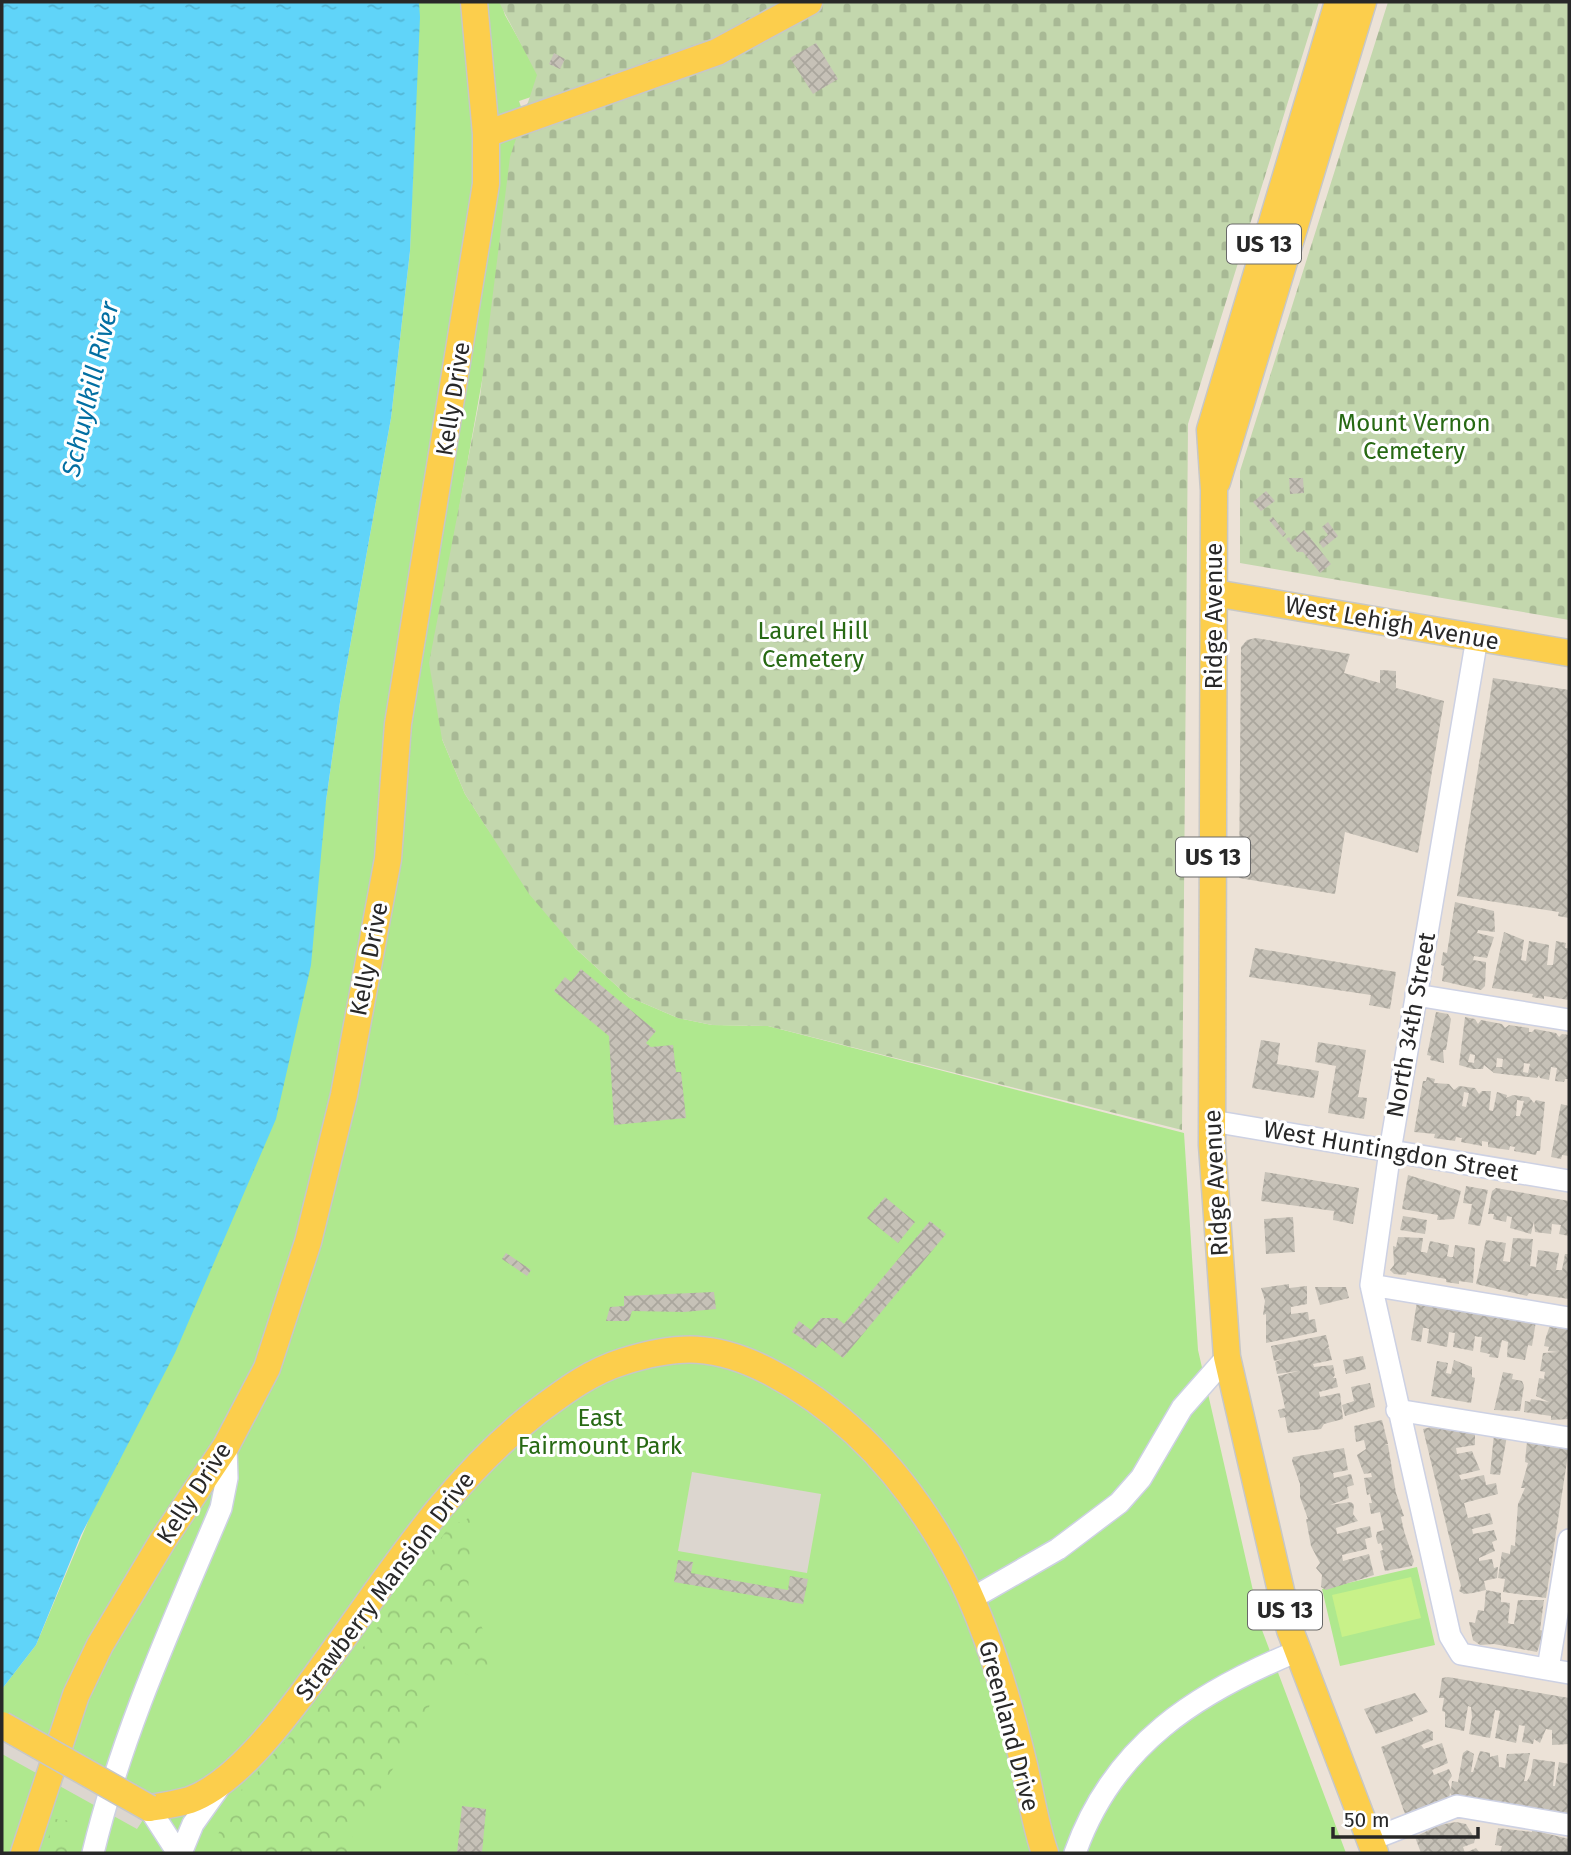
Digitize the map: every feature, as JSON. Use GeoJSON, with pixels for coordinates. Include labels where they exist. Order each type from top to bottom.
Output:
{"type":"FeatureCollection","features":[{"type":"Feature","properties":{"kind":"main road","name":"Kelly Drive"},"geometry":{"type":"LineString","coordinates":[[24,1853],[76,1695],[100,1645],[163,1540],[226,1447],[267,1368],[308,1242],[344,1095],[388,859],[398,724],[483,209],[486,134],[474,2]]}},
{"type":"Feature","properties":{"kind":"main road"},"geometry":{"type":"LineString","coordinates":[[486,134],[717,52],[809,2]]}},
{"type":"Feature","properties":{"kind":"main road","name":"Ridge Avenue"},"geometry":{"type":"LineString","coordinates":[[1339,2],[1213,414],[1210,441],[1214,490],[1212,1121],[1227,1357],[1288,1620],[1373,1847]]}},
{"type":"Feature","properties":{"kind":"main road","name":"Ridge Avenue"},"geometry":{"type":"LineString","coordinates":[[1214,490],[1363,2]]}},
{"type":"Feature","properties":{"kind":"main road","name":"West Lehigh Avenue"},"geometry":{"type":"LineString","coordinates":[[1214,593],[1569,653]]}},
{"type":"Feature","properties":{"kind":"main road","name":"Strawberry Mansion Drive"},"geometry":{"type":"LineString","coordinates":[[149,1808],[192,1799],[228,1776],[286,1715],[437,1509],[487,1454],[582,1379],[615,1364],[660,1350],[692,1348],[736,1357],[805,1392],[847,1424],[907,1487],[937,1534],[971,1599]]}},
{"type":"Feature","properties":{"kind":"main road","name":"Greenland Drive"},"geometry":{"type":"LineString","coordinates":[[971,1599],[1016,1735],[1045,1853]]}},
{"type":"Feature","properties":{"kind":"main road"},"geometry":{"type":"LineString","coordinates":[[2,1725],[149,1808]]}},
{"type":"Feature","properties":{"kind":"street","name":"North 34th Street"},"geometry":{"type":"LineString","coordinates":[[1477,638],[1390,1152],[1371,1285],[1450,1636],[1461,1654],[1559,1671]]}},
{"type":"Feature","properties":{"kind":"street"},"geometry":{"type":"LineString","coordinates":[[1416,995],[1569,1020]]}},
{"type":"Feature","properties":{"kind":"street","name":"West Huntingdon Street"},"geometry":{"type":"LineString","coordinates":[[1212,1121],[1569,1181]]}},
{"type":"Feature","properties":{"kind":"street"},"geometry":{"type":"LineString","coordinates":[[1371,1285],[1569,1318]]}},
{"type":"Feature","properties":{"kind":"street"},"geometry":{"type":"LineString","coordinates":[[971,1599],[1058,1549],[1119,1503],[1145,1472],[1188,1400],[1227,1357]]}},
{"type":"Feature","properties":{"kind":"street"},"geometry":{"type":"LineString","coordinates":[[1397,1410],[1569,1438]]}},
{"type":"Feature","properties":{"kind":"street"},"geometry":{"type":"LineString","coordinates":[[93,1853],[103,1813],[144,1689],[221,1508],[227,1478],[226,1447]]}},
{"type":"Feature","properties":{"kind":"street"},"geometry":{"type":"LineString","coordinates":[[1559,1671],[1569,1540]]}},
{"type":"Feature","properties":{"kind":"street"},"geometry":{"type":"LineString","coordinates":[[1075,1853],[1089,1820],[1115,1777],[1165,1724],[1222,1685],[1298,1651]]}},
{"type":"Feature","properties":{"kind":"street"},"geometry":{"type":"LineString","coordinates":[[149,1808],[179,1853],[194,1824],[228,1776]]}},
{"type":"Feature","properties":{"kind":"street"},"geometry":{"type":"LineString","coordinates":[[1373,1847],[1457,1806],[1569,1825]]}},
{"type":"Feature","properties":{"kind":"green space","name":"East Fairmount Park"},"geometry":{"type":"Polygon","coordinates":[[[419,2],[501,2],[505,15],[533,65],[564,86],[519,101],[533,142],[485,364],[445,588],[442,739],[465,794],[575,948],[629,997],[678,1018],[712,1025],[768,1026],[1184,1133],[1198,1350],[1262,1630],[1346,1853],[2,1853],[2,1689],[36,1645],[87,1524],[326,801],[340,702],[391,418],[410,251],[419,2]]]}},
{"type":"Feature","properties":{"kind":"green space","name":"Laurel Hill Cemetery"},"geometry":{"type":"Polygon","coordinates":[[[499,2],[1319,2],[1188,424],[1182,1130],[768,1026],[712,1025],[678,1018],[629,997],[575,948],[529,894],[465,794],[442,739],[429,663],[480,397],[510,157],[537,75],[499,2]]]}},
{"type":"Feature","properties":{"kind":"green space","name":"Mount Vernon Cemetery"},"geometry":{"type":"Polygon","coordinates":[[[1388,2],[1569,2],[1569,620],[1240,563],[1240,471],[1388,2]]]}},
{"type":"Feature","properties":{"kind":"green space"},"geometry":{"type":"Polygon","coordinates":[[[471,1517],[468,1598],[486,1636],[493,1689],[449,1664],[422,1722],[353,1833],[349,1853],[208,1853],[242,1789],[334,1688],[449,1527],[471,1517]]]}},
{"type":"Feature","properties":{"kind":"green space"},"geometry":{"type":"Polygon","coordinates":[[[1417,1567],[1435,1645],[1340,1666],[1322,1589],[1417,1567]]]}},
{"type":"Feature","properties":{"kind":"green space"},"geometry":{"type":"Polygon","coordinates":[[[1411,1577],[1421,1618],[1342,1637],[1332,1595],[1411,1577]]]}},
{"type":"Feature","properties":{"kind":"green space"},"geometry":{"type":"Polygon","coordinates":[[[55,1819],[71,1821],[67,1853],[43,1853],[55,1819]]]}},
{"type":"Feature","properties":{"kind":"shaded area"},"geometry":{"type":"Polygon","coordinates":[[[692,1472],[821,1494],[807,1573],[678,1551],[692,1472]]]}},
{"type":"Feature","properties":{"kind":"shaded area"},"geometry":{"type":"Polygon","coordinates":[[[2,1741],[143,1820],[137,1829],[2,1754],[2,1741]]]}},
{"type":"Feature","properties":{"kind":"water","name":"Schuylkill River"},"geometry":{"type":"Polygon","coordinates":[[[2,2],[419,2],[420,17],[410,251],[391,418],[340,702],[326,801],[311,965],[276,1119],[175,1353],[81,1535],[36,1645],[2,1689],[2,2]]]}},
{"type":"Feature","properties":{"kind":"building"},"geometry":{"type":"Polygon","coordinates":[[[816,43],[838,79],[813,94],[790,58],[816,43]]]}},
{"type":"Feature","properties":{"kind":"building"},"geometry":{"type":"Polygon","coordinates":[[[554,53],[565,59],[560,69],[549,64],[554,53]]]}},
{"type":"Feature","properties":{"kind":"building"},"geometry":{"type":"Polygon","coordinates":[[[1289,478],[1303,478],[1304,493],[1290,494],[1289,478]]]}},
{"type":"Feature","properties":{"kind":"building"},"geometry":{"type":"Polygon","coordinates":[[[1266,491],[1275,501],[1261,511],[1253,502],[1266,491]]]}},
{"type":"Feature","properties":{"kind":"building"},"geometry":{"type":"Polygon","coordinates":[[[1273,517],[1286,534],[1283,537],[1269,520],[1273,517]]]}},
{"type":"Feature","properties":{"kind":"building"},"geometry":{"type":"Polygon","coordinates":[[[1328,522],[1338,536],[1323,548],[1319,542],[1328,535],[1322,527],[1328,522]]]}},
{"type":"Feature","properties":{"kind":"building"},"geometry":{"type":"Polygon","coordinates":[[[1304,530],[1331,564],[1320,573],[1303,552],[1297,552],[1286,539],[1289,537],[1292,541],[1304,530]]]}},
{"type":"Feature","properties":{"kind":"building"},"geometry":{"type":"Polygon","coordinates":[[[1256,638],[1350,654],[1344,673],[1380,683],[1380,670],[1396,671],[1396,688],[1444,701],[1418,853],[1345,832],[1335,894],[1239,878],[1241,647],[1247,640],[1256,638]]]}},
{"type":"Feature","properties":{"kind":"building"},"geometry":{"type":"Polygon","coordinates":[[[1493,678],[1569,690],[1569,918],[1558,916],[1559,912],[1457,896],[1493,678]]]}},
{"type":"Feature","properties":{"kind":"building"},"geometry":{"type":"Polygon","coordinates":[[[1455,902],[1494,911],[1495,932],[1478,930],[1477,933],[1494,937],[1487,958],[1474,956],[1473,960],[1486,962],[1485,986],[1481,990],[1442,981],[1443,952],[1447,953],[1455,902]]]}},
{"type":"Feature","properties":{"kind":"building"},"geometry":{"type":"Polygon","coordinates":[[[1504,932],[1524,940],[1521,960],[1526,961],[1529,941],[1549,945],[1547,965],[1553,965],[1556,941],[1566,943],[1565,948],[1569,948],[1569,1000],[1544,996],[1544,999],[1532,997],[1533,994],[1492,988],[1504,932]]]}},
{"type":"Feature","properties":{"kind":"building"},"geometry":{"type":"Polygon","coordinates":[[[1255,948],[1396,972],[1390,1009],[1369,1005],[1371,995],[1249,977],[1255,948]]]}},
{"type":"Feature","properties":{"kind":"building"},"geometry":{"type":"Polygon","coordinates":[[[581,969],[656,1031],[646,1043],[651,1047],[673,1045],[676,1072],[681,1072],[686,1118],[614,1125],[609,1036],[554,991],[565,977],[571,982],[581,969]]]}},
{"type":"Feature","properties":{"kind":"building"},"geometry":{"type":"Polygon","coordinates":[[[1436,1012],[1448,1014],[1451,1019],[1446,1050],[1443,1050],[1444,1063],[1430,1060],[1431,1056],[1427,1055],[1436,1012]]]}},
{"type":"Feature","properties":{"kind":"building"},"geometry":{"type":"Polygon","coordinates":[[[1465,1017],[1475,1019],[1478,1024],[1481,1020],[1502,1024],[1505,1028],[1509,1025],[1529,1028],[1529,1032],[1535,1029],[1556,1033],[1559,1037],[1562,1034],[1569,1035],[1569,1079],[1564,1082],[1555,1081],[1557,1068],[1551,1067],[1549,1080],[1540,1078],[1539,1075],[1537,1078],[1494,1073],[1484,1065],[1483,1069],[1473,1069],[1459,1065],[1465,1017]],[[1470,1054],[1468,1062],[1474,1063],[1475,1055],[1470,1054]],[[1497,1058],[1496,1067],[1502,1067],[1503,1059],[1497,1058]],[[1524,1063],[1523,1072],[1528,1073],[1530,1064],[1524,1063]]]}},
{"type":"Feature","properties":{"kind":"building"},"geometry":{"type":"Polygon","coordinates":[[[1261,1040],[1280,1043],[1277,1064],[1319,1071],[1314,1098],[1252,1088],[1261,1040]]]}},
{"type":"Feature","properties":{"kind":"building"},"geometry":{"type":"Polygon","coordinates":[[[1318,1042],[1366,1050],[1358,1097],[1367,1098],[1364,1119],[1328,1113],[1336,1066],[1315,1062],[1318,1042]]]}},
{"type":"Feature","properties":{"kind":"building"},"geometry":{"type":"Polygon","coordinates":[[[1427,1077],[1435,1079],[1434,1083],[1449,1084],[1454,1090],[1459,1086],[1475,1088],[1479,1094],[1482,1091],[1491,1091],[1489,1110],[1493,1111],[1497,1092],[1507,1095],[1506,1098],[1513,1095],[1529,1097],[1534,1103],[1536,1100],[1545,1102],[1540,1151],[1537,1151],[1536,1155],[1514,1151],[1515,1147],[1510,1146],[1509,1150],[1488,1147],[1488,1142],[1482,1141],[1482,1146],[1461,1142],[1462,1138],[1456,1137],[1455,1141],[1434,1138],[1435,1134],[1414,1132],[1423,1081],[1426,1081],[1427,1077]],[[1464,1092],[1462,1106],[1466,1107],[1469,1093],[1464,1092]],[[1517,1100],[1516,1116],[1520,1116],[1524,1101],[1517,1100]]]}},
{"type":"Feature","properties":{"kind":"building"},"geometry":{"type":"Polygon","coordinates":[[[1561,1104],[1569,1106],[1569,1156],[1562,1155],[1561,1159],[1551,1157],[1561,1104]]]}},
{"type":"Feature","properties":{"kind":"building"},"geometry":{"type":"Polygon","coordinates":[[[1265,1172],[1359,1188],[1353,1224],[1333,1220],[1334,1211],[1261,1201],[1265,1172]]]}},
{"type":"Feature","properties":{"kind":"building"},"geometry":{"type":"Polygon","coordinates":[[[1408,1175],[1461,1191],[1454,1219],[1437,1220],[1438,1215],[1402,1209],[1408,1175]]]}},
{"type":"Feature","properties":{"kind":"building"},"geometry":{"type":"Polygon","coordinates":[[[1466,1186],[1488,1190],[1480,1226],[1468,1224],[1472,1204],[1463,1203],[1466,1186]]]}},
{"type":"Feature","properties":{"kind":"building"},"geometry":{"type":"Polygon","coordinates":[[[1496,1188],[1569,1201],[1569,1236],[1559,1234],[1561,1225],[1552,1224],[1551,1234],[1535,1232],[1534,1221],[1531,1234],[1510,1228],[1512,1217],[1507,1216],[1506,1222],[1493,1219],[1494,1214],[1488,1214],[1492,1191],[1496,1188]]]}},
{"type":"Feature","properties":{"kind":"building"},"geometry":{"type":"Polygon","coordinates":[[[885,1197],[915,1222],[898,1243],[867,1218],[885,1197]]]}},
{"type":"Feature","properties":{"kind":"building"},"geometry":{"type":"Polygon","coordinates":[[[1403,1216],[1427,1220],[1425,1234],[1400,1230],[1403,1216]]]}},
{"type":"Feature","properties":{"kind":"building"},"geometry":{"type":"Polygon","coordinates":[[[1293,1217],[1295,1252],[1266,1254],[1264,1219],[1293,1217]]]}},
{"type":"Feature","properties":{"kind":"building"},"geometry":{"type":"Polygon","coordinates":[[[930,1221],[946,1234],[843,1358],[822,1341],[816,1348],[792,1332],[799,1321],[811,1330],[821,1318],[837,1318],[844,1324],[930,1221]]]}},
{"type":"Feature","properties":{"kind":"building"},"geometry":{"type":"Polygon","coordinates":[[[1398,1237],[1423,1238],[1421,1252],[1427,1253],[1430,1241],[1449,1245],[1447,1256],[1450,1257],[1453,1257],[1455,1245],[1475,1248],[1473,1283],[1446,1282],[1446,1279],[1407,1272],[1406,1275],[1394,1274],[1390,1270],[1394,1265],[1393,1246],[1396,1247],[1398,1237]]]}},
{"type":"Feature","properties":{"kind":"building"},"geometry":{"type":"Polygon","coordinates":[[[1513,1238],[1533,1239],[1530,1266],[1536,1267],[1538,1250],[1559,1253],[1556,1270],[1562,1270],[1565,1254],[1569,1254],[1569,1299],[1529,1293],[1527,1296],[1476,1284],[1486,1240],[1506,1243],[1503,1261],[1510,1262],[1513,1238]]]}},
{"type":"Feature","properties":{"kind":"building"},"geometry":{"type":"Polygon","coordinates":[[[506,1253],[531,1270],[527,1276],[502,1259],[506,1253]]]}},
{"type":"Feature","properties":{"kind":"building"},"geometry":{"type":"Polygon","coordinates":[[[1289,1284],[1289,1288],[1307,1286],[1307,1304],[1291,1307],[1291,1314],[1308,1312],[1309,1320],[1315,1319],[1317,1332],[1266,1343],[1266,1314],[1263,1315],[1265,1301],[1261,1288],[1289,1284]]]}},
{"type":"Feature","properties":{"kind":"building"},"geometry":{"type":"Polygon","coordinates":[[[1315,1287],[1346,1287],[1349,1298],[1320,1305],[1315,1287]]]}},
{"type":"Feature","properties":{"kind":"building"},"geometry":{"type":"Polygon","coordinates":[[[714,1292],[716,1309],[684,1312],[632,1311],[629,1321],[606,1321],[610,1307],[624,1306],[624,1296],[714,1292]]]}},
{"type":"Feature","properties":{"kind":"building"},"geometry":{"type":"Polygon","coordinates":[[[1417,1301],[1536,1321],[1532,1346],[1528,1345],[1525,1360],[1507,1357],[1508,1342],[1502,1340],[1498,1358],[1480,1352],[1482,1337],[1475,1336],[1473,1351],[1453,1347],[1455,1333],[1449,1332],[1447,1347],[1427,1343],[1429,1329],[1426,1328],[1423,1328],[1421,1342],[1411,1340],[1417,1301]]]}},
{"type":"Feature","properties":{"kind":"building"},"geometry":{"type":"Polygon","coordinates":[[[1569,1324],[1569,1419],[1551,1420],[1551,1416],[1524,1412],[1525,1401],[1530,1402],[1531,1399],[1549,1402],[1536,1396],[1539,1378],[1544,1379],[1545,1372],[1540,1371],[1543,1353],[1558,1352],[1548,1351],[1549,1347],[1544,1346],[1546,1337],[1550,1325],[1569,1324]]]}},
{"type":"Feature","properties":{"kind":"building"},"geometry":{"type":"Polygon","coordinates":[[[1326,1335],[1329,1347],[1326,1349],[1329,1348],[1332,1360],[1313,1364],[1314,1367],[1333,1365],[1333,1378],[1336,1378],[1338,1387],[1319,1392],[1320,1397],[1340,1393],[1343,1419],[1324,1424],[1321,1429],[1288,1433],[1285,1417],[1280,1418],[1278,1410],[1285,1408],[1278,1376],[1298,1371],[1277,1374],[1275,1362],[1282,1359],[1274,1361],[1271,1346],[1326,1335]]]}},
{"type":"Feature","properties":{"kind":"building"},"geometry":{"type":"Polygon","coordinates":[[[1363,1356],[1366,1369],[1346,1374],[1343,1360],[1363,1356]]]}},
{"type":"Feature","properties":{"kind":"building"},"geometry":{"type":"Polygon","coordinates":[[[1454,1360],[1472,1367],[1472,1377],[1475,1378],[1471,1403],[1431,1396],[1437,1361],[1448,1363],[1446,1373],[1451,1374],[1454,1360]]]}},
{"type":"Feature","properties":{"kind":"building"},"geometry":{"type":"Polygon","coordinates":[[[1503,1372],[1513,1374],[1512,1379],[1522,1381],[1524,1386],[1520,1411],[1494,1410],[1503,1372]]]}},
{"type":"Feature","properties":{"kind":"building"},"geometry":{"type":"Polygon","coordinates":[[[1370,1383],[1375,1407],[1345,1416],[1342,1405],[1354,1401],[1351,1387],[1370,1383]]]}},
{"type":"Feature","properties":{"kind":"building"},"geometry":{"type":"Polygon","coordinates":[[[1382,1420],[1396,1493],[1404,1516],[1401,1517],[1404,1531],[1414,1561],[1412,1566],[1385,1571],[1380,1551],[1383,1550],[1376,1537],[1377,1532],[1384,1530],[1380,1512],[1371,1514],[1369,1503],[1372,1503],[1370,1494],[1367,1495],[1364,1478],[1372,1477],[1371,1473],[1364,1474],[1359,1461],[1357,1455],[1366,1449],[1364,1440],[1356,1442],[1354,1426],[1382,1420]]]}},
{"type":"Feature","properties":{"kind":"building"},"geometry":{"type":"Polygon","coordinates":[[[1440,1425],[1475,1430],[1475,1445],[1456,1448],[1457,1454],[1472,1451],[1480,1470],[1459,1475],[1461,1480],[1484,1475],[1486,1485],[1496,1483],[1498,1494],[1464,1503],[1468,1518],[1490,1513],[1493,1524],[1472,1529],[1473,1534],[1494,1530],[1497,1540],[1492,1542],[1495,1551],[1479,1558],[1479,1561],[1492,1559],[1494,1568],[1498,1567],[1497,1578],[1484,1581],[1486,1590],[1464,1594],[1459,1591],[1461,1586],[1423,1429],[1440,1425]]]}},
{"type":"Feature","properties":{"kind":"building"},"geometry":{"type":"Polygon","coordinates":[[[1494,1434],[1507,1436],[1500,1475],[1490,1474],[1494,1434]]]}},
{"type":"Feature","properties":{"kind":"building"},"geometry":{"type":"Polygon","coordinates":[[[1527,1441],[1569,1448],[1546,1598],[1503,1592],[1505,1579],[1498,1578],[1502,1552],[1510,1554],[1511,1545],[1515,1546],[1518,1504],[1525,1488],[1521,1488],[1528,1463],[1525,1462],[1527,1441]]]}},
{"type":"Feature","properties":{"kind":"building"},"geometry":{"type":"Polygon","coordinates":[[[1344,1448],[1348,1470],[1333,1473],[1334,1478],[1351,1474],[1354,1485],[1347,1487],[1349,1498],[1330,1505],[1351,1502],[1354,1505],[1353,1514],[1358,1521],[1336,1528],[1337,1534],[1370,1526],[1372,1537],[1365,1539],[1367,1549],[1342,1555],[1343,1561],[1369,1554],[1374,1575],[1326,1590],[1321,1587],[1322,1575],[1316,1568],[1320,1563],[1311,1546],[1308,1519],[1292,1461],[1293,1457],[1344,1448]]]}},
{"type":"Feature","properties":{"kind":"building"},"geometry":{"type":"Polygon","coordinates":[[[678,1560],[693,1562],[691,1573],[788,1590],[790,1576],[808,1579],[803,1604],[674,1582],[678,1560]]]}},
{"type":"Feature","properties":{"kind":"building"},"geometry":{"type":"Polygon","coordinates":[[[1486,1590],[1501,1593],[1501,1602],[1510,1603],[1508,1623],[1511,1624],[1514,1624],[1518,1600],[1544,1600],[1540,1630],[1544,1631],[1537,1652],[1494,1644],[1480,1645],[1473,1640],[1469,1622],[1475,1623],[1478,1610],[1484,1611],[1486,1590]]]}},
{"type":"Feature","properties":{"kind":"building"},"geometry":{"type":"Polygon","coordinates":[[[1442,1678],[1569,1698],[1569,1744],[1552,1745],[1552,1730],[1546,1729],[1540,1743],[1534,1739],[1533,1744],[1522,1742],[1525,1726],[1519,1725],[1516,1743],[1495,1738],[1500,1711],[1495,1710],[1490,1738],[1469,1734],[1472,1717],[1471,1707],[1468,1706],[1464,1731],[1445,1727],[1445,1712],[1442,1711],[1444,1698],[1439,1698],[1442,1678]]]}},
{"type":"Feature","properties":{"kind":"building"},"geometry":{"type":"Polygon","coordinates":[[[1415,1693],[1428,1712],[1412,1718],[1413,1721],[1376,1734],[1364,1709],[1415,1693]]]}},
{"type":"Feature","properties":{"kind":"building"},"geometry":{"type":"Polygon","coordinates":[[[1428,1729],[1433,1732],[1433,1740],[1421,1745],[1424,1749],[1442,1743],[1448,1763],[1432,1770],[1434,1775],[1449,1769],[1452,1776],[1448,1782],[1451,1790],[1452,1781],[1458,1782],[1463,1753],[1467,1750],[1474,1754],[1471,1772],[1480,1751],[1490,1753],[1490,1757],[1498,1755],[1499,1767],[1505,1768],[1507,1754],[1530,1753],[1524,1781],[1527,1781],[1531,1774],[1533,1759],[1555,1762],[1553,1786],[1559,1762],[1569,1764],[1569,1814],[1452,1796],[1450,1793],[1449,1798],[1410,1815],[1405,1814],[1381,1747],[1428,1729]]]}},
{"type":"Feature","properties":{"kind":"building"},"geometry":{"type":"Polygon","coordinates":[[[462,1806],[486,1809],[482,1853],[457,1853],[462,1806]]]}},
{"type":"Feature","properties":{"kind":"building"},"geometry":{"type":"Polygon","coordinates":[[[1456,1822],[1466,1824],[1475,1839],[1474,1843],[1463,1847],[1465,1853],[1421,1853],[1415,1837],[1439,1825],[1456,1822]]]}},
{"type":"Feature","properties":{"kind":"building"},"geometry":{"type":"Polygon","coordinates":[[[1498,1828],[1532,1830],[1569,1839],[1569,1853],[1500,1853],[1502,1846],[1495,1845],[1498,1828]]]}},
{"type":"Feature","properties":{"kind":"building"},"geometry":{"type":"Polygon","coordinates":[[[1476,1848],[1480,1853],[1465,1853],[1476,1848]]]}}]}
